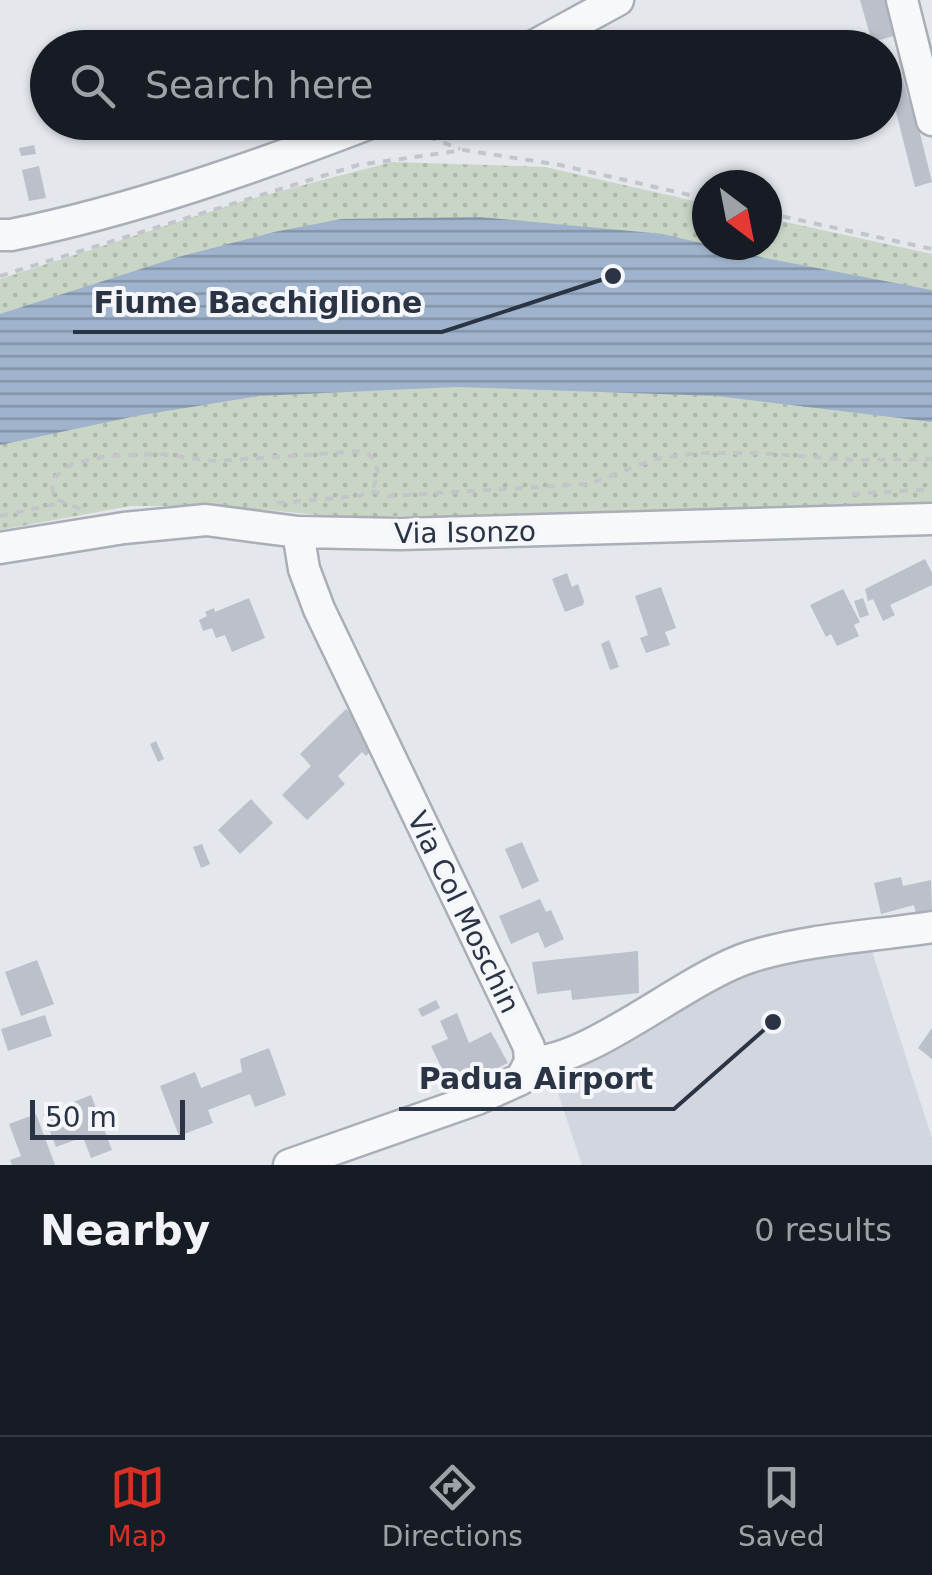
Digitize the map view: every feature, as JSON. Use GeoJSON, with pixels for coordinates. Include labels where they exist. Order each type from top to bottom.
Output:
{"type":"FeatureCollection","features":[{"type":"Feature","properties":{"kind":"street"},"geometry":{"type":"LineString","coordinates":[[563,30],[618,0]]}},
{"type":"Feature","properties":{"kind":"street"},"geometry":{"type":"LineString","coordinates":[[902,0],[932,120]]}},
{"type":"Feature","properties":{"kind":"street"},"geometry":{"type":"LineString","coordinates":[[0,234],[93,216],[322,140]]}},
{"type":"Feature","properties":{"kind":"street","name":"Via Isonzo"},"geometry":{"type":"LineString","coordinates":[[0,548],[124,528],[206,520],[298,532],[520,532],[932,520]]}},
{"type":"Feature","properties":{"kind":"street","name":"Via Col Moschin"},"geometry":{"type":"LineString","coordinates":[[298,532],[304,569],[319,609],[529,1047],[530,1062]]}},
{"type":"Feature","properties":{"kind":"street"},"geometry":{"type":"LineString","coordinates":[[289,1165],[477,1099],[521,1079],[530,1062],[550,1062],[576,1050],[710,973],[751,957],[932,926]]}},
{"type":"Feature","properties":{"kind":"path"},"geometry":{"type":"LineString","coordinates":[[437,140],[464,150],[560,165],[692,196]]}},
{"type":"Feature","properties":{"kind":"path"},"geometry":{"type":"LineString","coordinates":[[0,276],[358,165],[464,150]]}},
{"type":"Feature","properties":{"kind":"path"},"geometry":{"type":"LineString","coordinates":[[782,216],[932,249]]}},
{"type":"Feature","properties":{"kind":"path"},"geometry":{"type":"LineString","coordinates":[[60,503],[52,490],[55,478],[72,464],[106,456],[160,454],[215,461],[364,451],[374,459],[378,475],[371,491]]}},
{"type":"Feature","properties":{"kind":"path"},"geometry":{"type":"LineString","coordinates":[[266,504],[358,496],[371,491],[388,496],[556,488],[589,484],[654,459],[698,453],[750,452],[853,460],[932,459]]}},
{"type":"Feature","properties":{"kind":"path"},"geometry":{"type":"LineString","coordinates":[[0,516],[60,503],[88,511]]}},
{"type":"Feature","properties":{"kind":"shaded area"},"geometry":{"type":"Polygon","coordinates":[[[870,945],[932,1138],[932,1165],[582,1165],[552,1075],[751,970],[870,945]]]}},
{"type":"Feature","properties":{"kind":"green space"},"geometry":{"type":"Polygon","coordinates":[[[392,162],[545,167],[692,201],[692,260],[782,260],[782,221],[932,254],[932,506],[715,516],[330,516],[225,506],[130,506],[0,530],[0,279],[246,200],[392,162]]]}},
{"type":"Feature","properties":{"kind":"water"},"geometry":{"type":"Polygon","coordinates":[[[480,217],[663,234],[692,241],[692,260],[775,260],[932,290],[932,422],[716,396],[456,387],[259,396],[136,416],[0,445],[0,314],[178,257],[341,219],[480,217]]]}},
{"type":"Feature","properties":{"kind":"building"},"geometry":{"type":"Polygon","coordinates":[[[860,0],[885,0],[892,30],[869,30],[860,0]]]}},
{"type":"Feature","properties":{"kind":"building"},"geometry":{"type":"Polygon","coordinates":[[[902,76],[932,182],[915,187],[902,136],[902,76]]]}},
{"type":"Feature","properties":{"kind":"building"},"geometry":{"type":"Polygon","coordinates":[[[34,145],[36,154],[21,156],[19,148],[34,145]]]}},
{"type":"Feature","properties":{"kind":"building"},"geometry":{"type":"Polygon","coordinates":[[[39,166],[46,198],[29,201],[22,170],[39,166]]]}},
{"type":"Feature","properties":{"kind":"building"},"geometry":{"type":"Polygon","coordinates":[[[925,559],[932,573],[932,585],[890,605],[895,615],[883,621],[873,599],[868,601],[865,589],[925,559]]]}},
{"type":"Feature","properties":{"kind":"building"},"geometry":{"type":"Polygon","coordinates":[[[567,573],[572,587],[578,584],[584,601],[565,612],[552,579],[567,573]]]}},
{"type":"Feature","properties":{"kind":"building"},"geometry":{"type":"Polygon","coordinates":[[[661,587],[676,628],[665,632],[670,645],[646,653],[640,638],[648,635],[635,596],[661,587]]]}},
{"type":"Feature","properties":{"kind":"building"},"geometry":{"type":"Polygon","coordinates":[[[843,589],[860,622],[854,625],[859,636],[837,646],[831,634],[826,637],[810,605],[843,589]]]}},
{"type":"Feature","properties":{"kind":"building"},"geometry":{"type":"Polygon","coordinates":[[[249,598],[265,638],[232,652],[225,635],[216,638],[212,628],[203,631],[199,620],[207,616],[205,612],[214,608],[215,612],[249,598]]]}},
{"type":"Feature","properties":{"kind":"building"},"geometry":{"type":"Polygon","coordinates":[[[863,598],[869,615],[860,618],[854,601],[863,598]]]}},
{"type":"Feature","properties":{"kind":"building"},"geometry":{"type":"Polygon","coordinates":[[[609,640],[619,667],[610,670],[601,644],[609,640]]]}},
{"type":"Feature","properties":{"kind":"building"},"geometry":{"type":"Polygon","coordinates":[[[346,709],[376,739],[366,756],[362,752],[338,776],[345,784],[307,820],[282,795],[311,766],[300,754],[346,709]]]}},
{"type":"Feature","properties":{"kind":"building"},"geometry":{"type":"Polygon","coordinates":[[[156,741],[164,759],[158,762],[150,744],[156,741]]]}},
{"type":"Feature","properties":{"kind":"building"},"geometry":{"type":"Polygon","coordinates":[[[251,799],[273,823],[240,854],[218,830],[251,799]]]}},
{"type":"Feature","properties":{"kind":"building"},"geometry":{"type":"Polygon","coordinates":[[[522,842],[539,881],[522,889],[505,849],[522,842]]]}},
{"type":"Feature","properties":{"kind":"building"},"geometry":{"type":"Polygon","coordinates":[[[202,844],[210,864],[201,868],[193,847],[202,844]]]}},
{"type":"Feature","properties":{"kind":"building"},"geometry":{"type":"Polygon","coordinates":[[[901,877],[903,886],[931,880],[932,911],[916,914],[914,905],[881,914],[874,883],[901,877]]]}},
{"type":"Feature","properties":{"kind":"building"},"geometry":{"type":"Polygon","coordinates":[[[540,899],[546,912],[551,910],[564,939],[545,948],[538,932],[511,944],[499,916],[540,899]]]}},
{"type":"Feature","properties":{"kind":"building"},"geometry":{"type":"Polygon","coordinates":[[[638,951],[639,993],[572,1000],[571,990],[537,994],[532,962],[638,951]]]}},
{"type":"Feature","properties":{"kind":"building"},"geometry":{"type":"Polygon","coordinates":[[[37,960],[54,1004],[21,1016],[5,972],[37,960]]]}},
{"type":"Feature","properties":{"kind":"building"},"geometry":{"type":"Polygon","coordinates":[[[436,1000],[440,1008],[422,1017],[418,1009],[436,1000]]]}},
{"type":"Feature","properties":{"kind":"building"},"geometry":{"type":"Polygon","coordinates":[[[457,1013],[469,1043],[491,1032],[508,1063],[452,1090],[431,1046],[448,1039],[440,1021],[457,1013]]]}},
{"type":"Feature","properties":{"kind":"building"},"geometry":{"type":"Polygon","coordinates":[[[45,1015],[52,1036],[8,1051],[1,1029],[45,1015]]]}},
{"type":"Feature","properties":{"kind":"building"},"geometry":{"type":"Polygon","coordinates":[[[932,1028],[932,1059],[918,1048],[932,1028]]]}},
{"type":"Feature","properties":{"kind":"building"},"geometry":{"type":"Polygon","coordinates":[[[269,1048],[286,1095],[255,1107],[250,1094],[208,1110],[213,1123],[179,1136],[160,1086],[195,1072],[201,1088],[242,1072],[240,1059],[269,1048]]]}},
{"type":"Feature","properties":{"kind":"building"},"geometry":{"type":"Polygon","coordinates":[[[91,1095],[112,1150],[91,1158],[83,1137],[56,1147],[43,1114],[91,1095]]]}},
{"type":"Feature","properties":{"kind":"building"},"geometry":{"type":"Polygon","coordinates":[[[36,1114],[55,1165],[12,1165],[10,1160],[21,1156],[9,1124],[36,1114]]]}},
{"type":"Feature","properties":{"kind":"place","name":"Fiume Bacchiglione"},"geometry":{"type":"Point","coordinates":[613,276]}},
{"type":"Feature","properties":{"kind":"place","name":"Padua Airport"},"geometry":{"type":"Point","coordinates":[773,1022]}}]}
